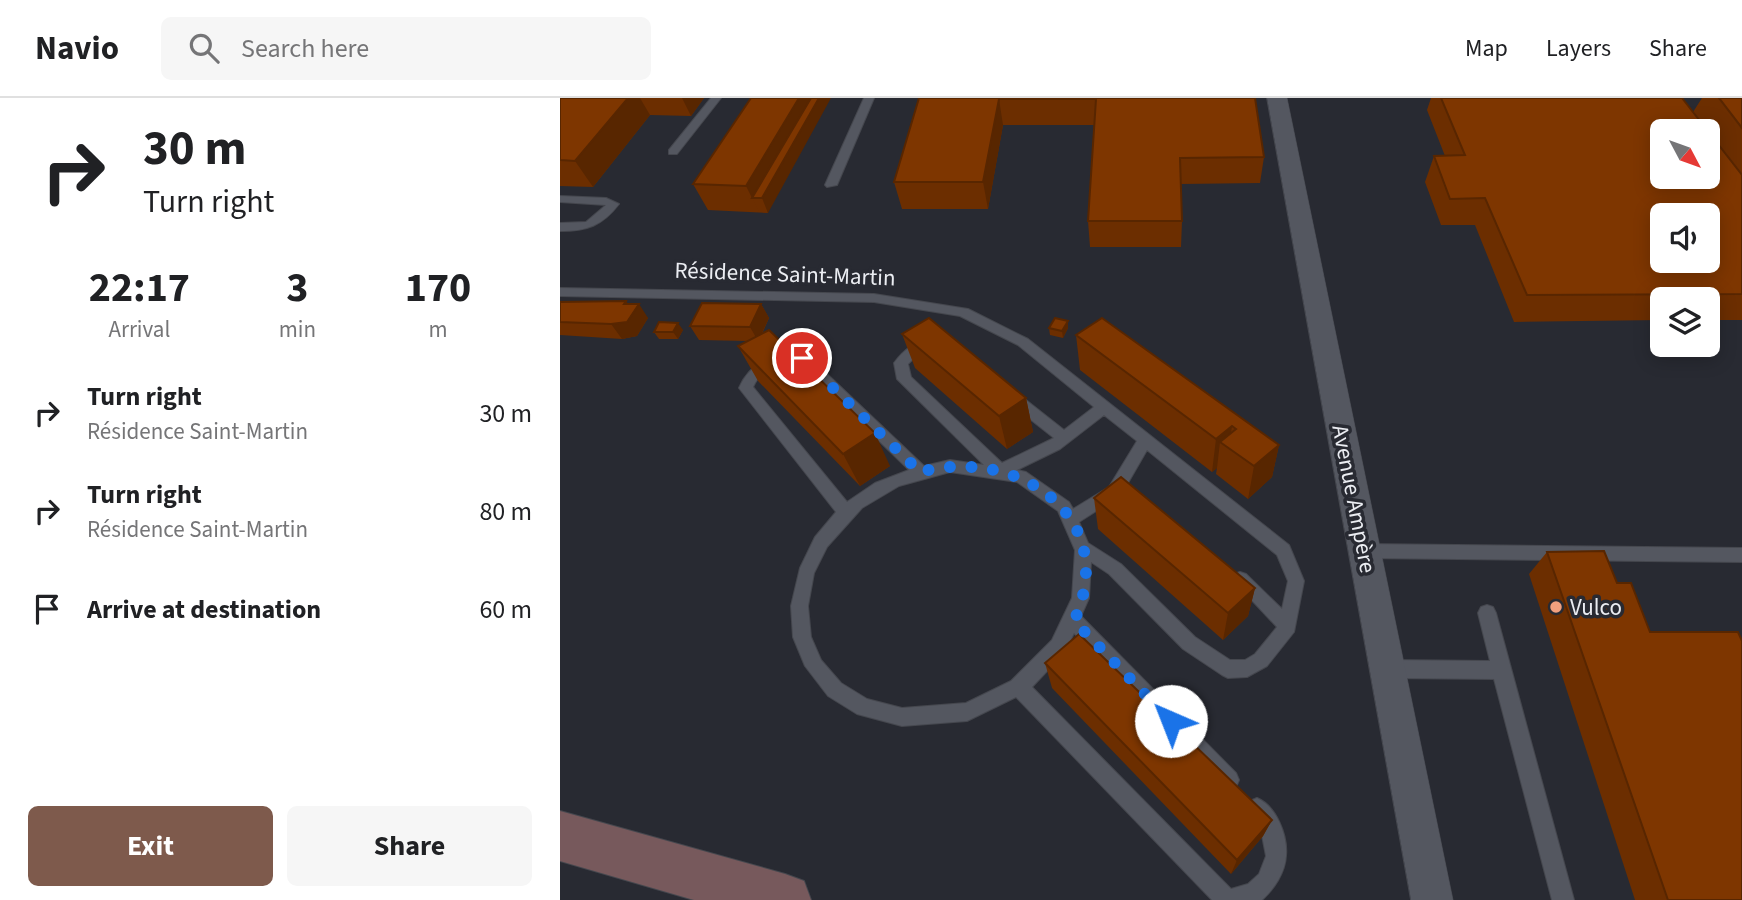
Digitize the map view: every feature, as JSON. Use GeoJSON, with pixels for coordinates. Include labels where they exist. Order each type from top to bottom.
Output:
{"type":"FeatureCollection","features":[{"type":"Feature","properties":{"kind":"main road"},"geometry":{"type":"LineString","coordinates":[[560,836],[785,900]]}},
{"type":"Feature","properties":{"kind":"street","name":"Avenue Ampère"},"geometry":{"type":"LineString","coordinates":[[1277,98],[1432,900]]}},
{"type":"Feature","properties":{"kind":"lane"},"geometry":{"type":"LineString","coordinates":[[673,152],[716,98]]}},
{"type":"Feature","properties":{"kind":"lane"},"geometry":{"type":"LineString","coordinates":[[831,185],[869,98]]}},
{"type":"Feature","properties":{"kind":"lane"},"geometry":{"type":"LineString","coordinates":[[560,199],[606,201],[613,204],[598,223],[587,228],[560,227]]}},
{"type":"Feature","properties":{"kind":"lane","name":"Résidence Saint-Martin"},"geometry":{"type":"LineString","coordinates":[[560,292],[874,298],[963,312],[1023,342],[1283,550],[1296,581],[1288,626],[1261,660],[1247,668],[1228,669],[1189,643],[1115,569],[1083,548]]}},
{"type":"Feature","properties":{"kind":"lane"},"geometry":{"type":"LineString","coordinates":[[947,345],[933,342],[913,351],[901,363],[904,379],[1000,471]]}},
{"type":"Feature","properties":{"kind":"lane"},"geometry":{"type":"LineString","coordinates":[[846,512],[746,388],[748,378],[760,367],[780,358],[802,358],[920,472]]}},
{"type":"Feature","properties":{"kind":"lane"},"geometry":{"type":"LineString","coordinates":[[1000,387],[1063,438]]}},
{"type":"Feature","properties":{"kind":"lane"},"geometry":{"type":"LineString","coordinates":[[1000,471],[1055,445],[1105,406]]}},
{"type":"Feature","properties":{"kind":"lane"},"geometry":{"type":"LineString","coordinates":[[1070,519],[1121,495],[1146,439]]}},
{"type":"Feature","properties":{"kind":"lane"},"geometry":{"type":"LineString","coordinates":[[950,466],[1000,471],[1034,484],[1051,496],[1070,519],[1083,548],[1086,569],[1084,592],[1074,621],[1051,659],[1018,686],[983,706],[928,718],[901,717],[876,711],[853,702],[833,688],[817,672],[806,653],[799,632],[797,611],[800,589],[811,557],[830,529],[846,512],[884,486],[920,472],[950,466]]}},
{"type":"Feature","properties":{"kind":"lane"},"geometry":{"type":"LineString","coordinates":[[1364,551],[1742,555]]}},
{"type":"Feature","properties":{"kind":"lane"},"geometry":{"type":"LineString","coordinates":[[1223,564],[1288,626]]}},
{"type":"Feature","properties":{"kind":"lane"},"geometry":{"type":"LineString","coordinates":[[1487,613],[1563,900]]}},
{"type":"Feature","properties":{"kind":"lane"},"geometry":{"type":"LineString","coordinates":[[1018,686],[1229,900],[1254,892],[1267,881],[1276,856],[1269,820],[1074,621]]}},
{"type":"Feature","properties":{"kind":"lane"},"geometry":{"type":"LineString","coordinates":[[1387,669],[1501,670]]}},
{"type":"Feature","properties":{"kind":"building"},"geometry":{"type":"Polygon","coordinates":[[[560,98],[628,98],[575,161],[560,160],[560,98]]]}},
{"type":"Feature","properties":{"kind":"building"},"geometry":{"type":"Polygon","coordinates":[[[751,98],[799,98],[746,186],[693,184],[751,98]]]}},
{"type":"Feature","properties":{"kind":"building"},"geometry":{"type":"Polygon","coordinates":[[[811,98],[819,98],[762,198],[752,198],[811,98]]]}},
{"type":"Feature","properties":{"kind":"building"},"geometry":{"type":"Polygon","coordinates":[[[919,98],[1255,98],[1264,157],[1180,158],[1182,221],[1088,221],[1096,99],[999,99],[983,182],[894,182],[919,98]]]}},
{"type":"Feature","properties":{"kind":"building"},"geometry":{"type":"Polygon","coordinates":[[[1441,98],[1682,98],[1699,119],[1650,119],[1650,189],[1720,189],[1720,147],[1742,175],[1742,294],[1720,294],[1720,287],[1650,287],[1650,294],[1527,295],[1485,198],[1450,199],[1434,156],[1465,155],[1441,98]]]}},
{"type":"Feature","properties":{"kind":"building"},"geometry":{"type":"Polygon","coordinates":[[[1719,98],[1742,98],[1742,128],[1719,98]]]}},
{"type":"Feature","properties":{"kind":"building"},"geometry":{"type":"Polygon","coordinates":[[[626,301],[624,304],[639,304],[627,322],[560,322],[560,302],[626,301]]]}},
{"type":"Feature","properties":{"kind":"building"},"geometry":{"type":"Polygon","coordinates":[[[702,303],[761,304],[750,327],[690,326],[702,303]]]}},
{"type":"Feature","properties":{"kind":"building"},"geometry":{"type":"Polygon","coordinates":[[[929,318],[1026,398],[999,416],[902,334],[929,318]]]}},
{"type":"Feature","properties":{"kind":"building"},"geometry":{"type":"Polygon","coordinates":[[[1055,318],[1068,321],[1062,331],[1049,328],[1055,318]]]}},
{"type":"Feature","properties":{"kind":"building"},"geometry":{"type":"Polygon","coordinates":[[[1102,318],[1279,445],[1254,466],[1220,442],[1236,429],[1232,426],[1216,439],[1076,335],[1102,318]]]}},
{"type":"Feature","properties":{"kind":"building"},"geometry":{"type":"Polygon","coordinates":[[[659,322],[678,323],[673,332],[654,332],[659,322]]]}},
{"type":"Feature","properties":{"kind":"building"},"geometry":{"type":"Polygon","coordinates":[[[769,330],[875,433],[843,454],[738,346],[769,330]]]}},
{"type":"Feature","properties":{"kind":"building"},"geometry":{"type":"Polygon","coordinates":[[[1121,477],[1255,588],[1228,613],[1094,498],[1121,477]]]}},
{"type":"Feature","properties":{"kind":"building"},"geometry":{"type":"Polygon","coordinates":[[[1604,551],[1617,583],[1631,583],[1650,632],[1738,632],[1742,641],[1742,900],[1668,900],[1547,552],[1604,551]]]}},
{"type":"Feature","properties":{"kind":"building"},"geometry":{"type":"Polygon","coordinates":[[[1079,634],[1272,820],[1237,860],[1045,663],[1079,634]]]}},
{"type":"Feature","properties":{"kind":"place","name":"Vulco"},"geometry":{"type":"Point","coordinates":[1556,607]}},
{"type":"Feature","properties":{"kind":"route"},"geometry":{"type":"LineString","coordinates":[[802,358],[920,472],[950,466],[993,469],[1034,484],[1051,496],[1065,510],[1076,528],[1083,548],[1086,569],[1084,592],[1074,621],[1171,721]]}}]}
